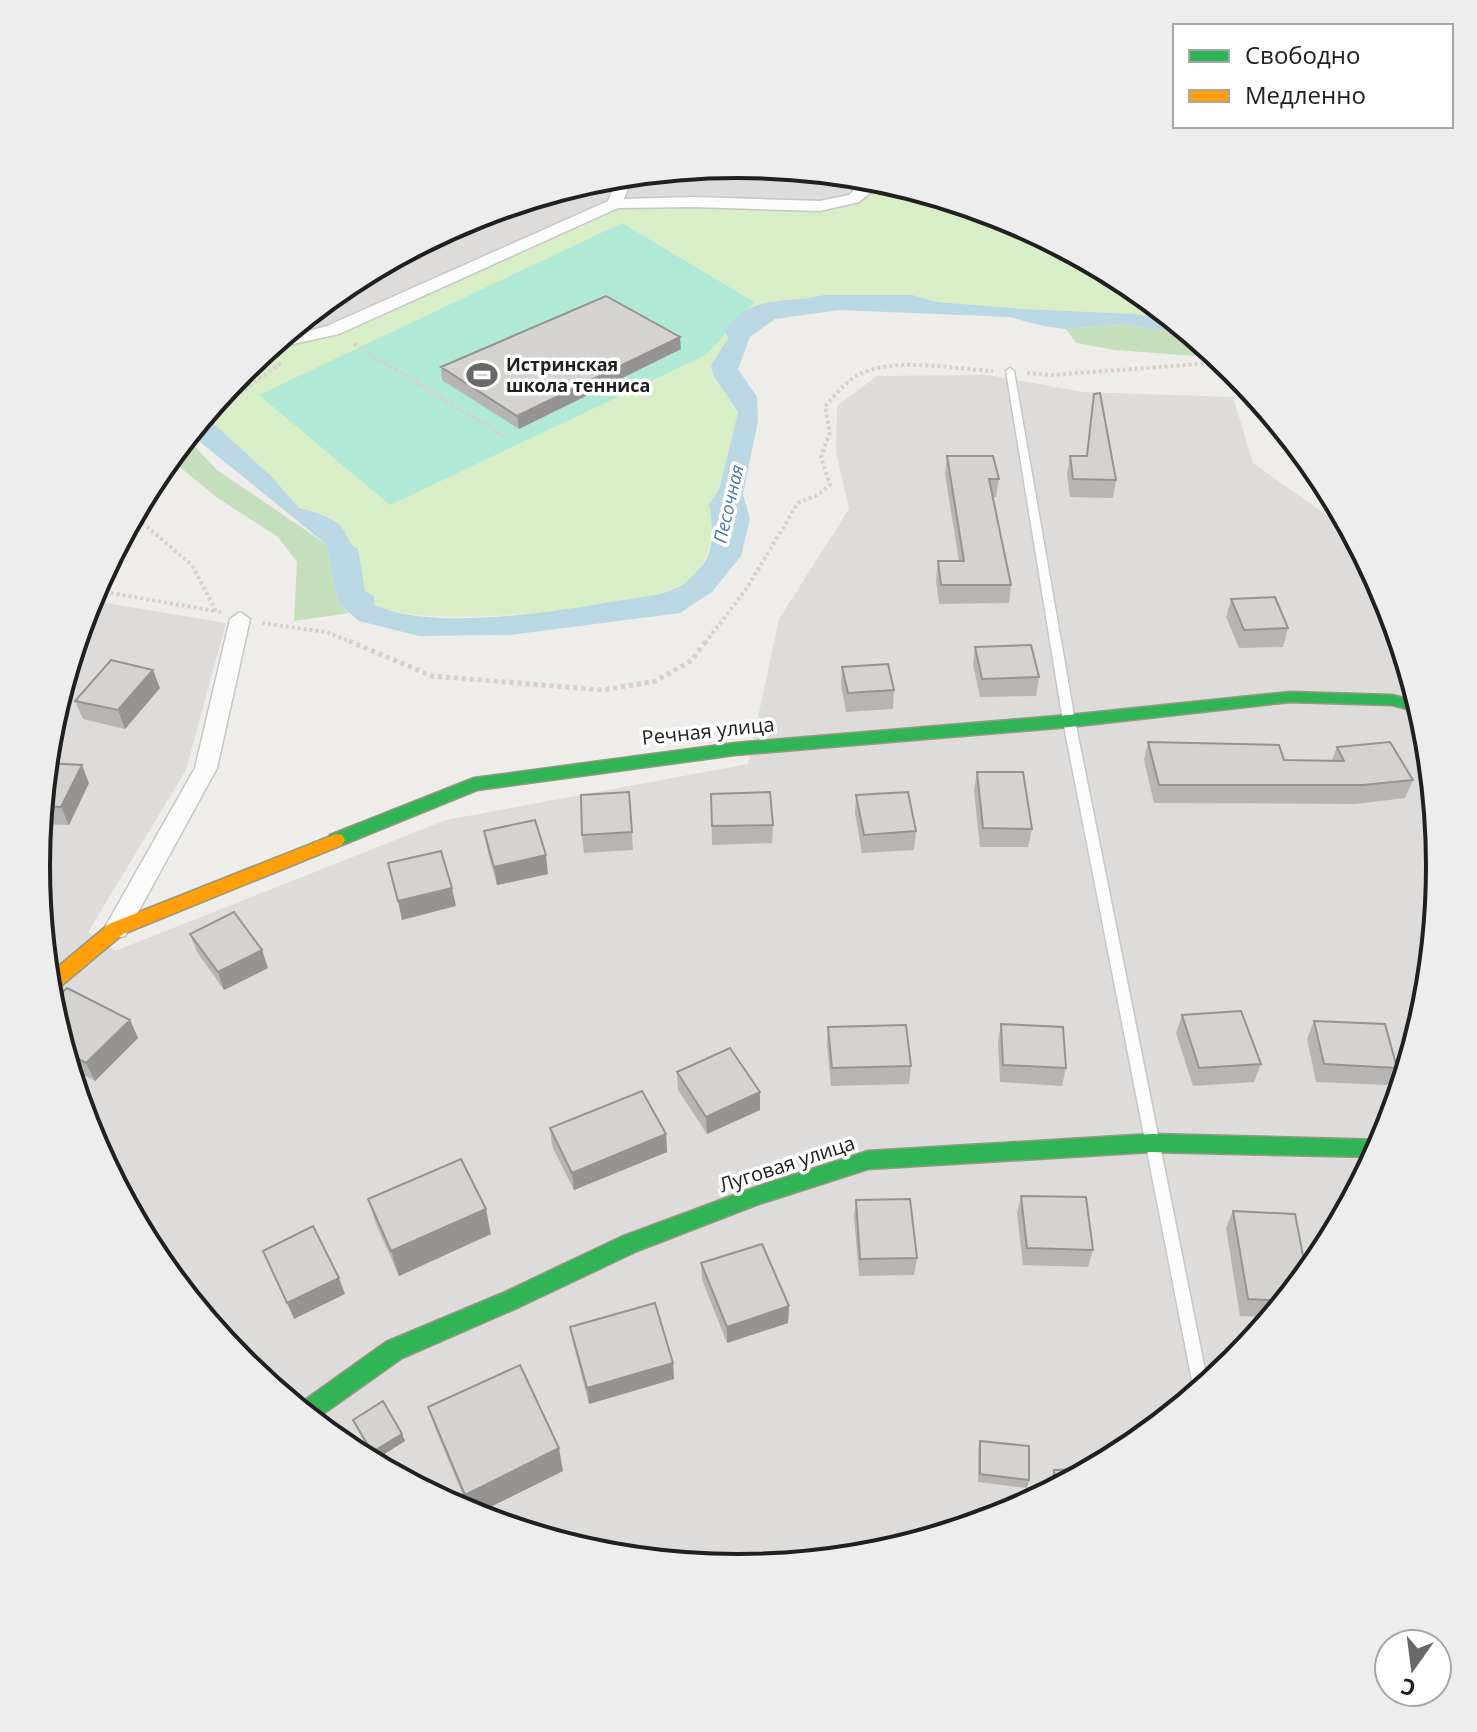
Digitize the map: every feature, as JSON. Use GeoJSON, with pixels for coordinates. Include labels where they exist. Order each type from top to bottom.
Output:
{"type":"FeatureCollection","features":[{"type":"Feature","properties":{"kind":"street"},"geometry":{"type":"LineString","coordinates":[[615,204],[621,188]]}},
{"type":"Feature","properties":{"kind":"street"},"geometry":{"type":"LineString","coordinates":[[295,340],[333,330],[615,204],[694,202],[820,206],[854,199],[865,190]]}},
{"type":"Feature","properties":{"kind":"street"},"geometry":{"type":"LineString","coordinates":[[116,929],[206,768],[240,619]]}},
{"type":"Feature","properties":{"kind":"street","name":"Речная улица"},"geometry":{"type":"LineString","coordinates":[[59,977],[116,929],[474,784],[735,749],[1069,721],[1290,697],[1392,700],[1408,704]]}},
{"type":"Feature","properties":{"kind":"street","name":"Луговая улица"},"geometry":{"type":"LineString","coordinates":[[313,1407],[394,1350],[511,1300],[629,1244],[753,1197],[868,1160],[1152,1143],[1367,1148]]}},
{"type":"Feature","properties":{"kind":"lane"},"geometry":{"type":"LineString","coordinates":[[1010,371],[1069,721],[1198,1378]]}},
{"type":"Feature","properties":{"kind":"path"},"geometry":{"type":"LineString","coordinates":[[333,330],[505,437]]}},
{"type":"Feature","properties":{"kind":"path"},"geometry":{"type":"LineString","coordinates":[[246,385],[287,358]]}},
{"type":"Feature","properties":{"kind":"path"},"geometry":{"type":"LineString","coordinates":[[107,592],[216,611],[240,619],[326,632],[432,676],[603,690],[656,681],[692,660],[747,588],[798,503],[819,494],[830,485],[821,457],[830,432],[825,406],[860,374],[895,368],[1052,375],[1208,363]]}},
{"type":"Feature","properties":{"kind":"path"},"geometry":{"type":"LineString","coordinates":[[142,522],[194,565],[207,584],[216,611]]}},
{"type":"Feature","properties":{"kind":"shaded area"},"geometry":{"type":"Polygon","coordinates":[[[693,179],[784,179],[872,191],[857,203],[816,209],[340,329],[287,346],[319,320],[394,270],[475,230],[560,201],[649,183],[693,179]]]}},
{"type":"Feature","properties":{"kind":"shaded area"},"geometry":{"type":"Polygon","coordinates":[[[988,375],[1083,392],[1233,397],[1253,463],[1334,520],[1375,603],[1390,645],[1404,688],[1421,776],[1426,821],[1426,911],[1414,1000],[1404,1044],[1375,1129],[1356,1171],[1311,1249],[1285,1285],[1225,1353],[1192,1384],[1158,1412],[1083,1462],[1002,1502],[960,1518],[917,1531],[828,1549],[784,1553],[693,1553],[649,1549],[560,1531],[475,1502],[434,1483],[394,1462],[319,1412],[285,1384],[221,1320],[166,1249],[142,1210],[102,1129],[87,1087],[73,1044],[56,956],[51,911],[51,821],[63,732],[73,688],[102,602],[226,623],[186,770],[88,932],[115,951],[446,820],[748,764],[779,619],[849,509],[836,452],[837,406],[877,376],[988,375]]]}},
{"type":"Feature","properties":{"kind":"green space"},"geometry":{"type":"Polygon","coordinates":[[[870,190],[917,201],[1002,230],[1083,270],[1155,318],[1135,314],[937,302],[912,295],[824,295],[798,302],[776,300],[728,338],[711,365],[713,375],[738,412],[719,490],[709,504],[709,549],[693,577],[660,593],[530,614],[435,616],[399,613],[377,605],[364,587],[358,549],[342,528],[328,517],[299,508],[271,476],[212,423],[287,346],[340,329],[623,206],[636,203],[840,208],[863,198],[870,190]]]}},
{"type":"Feature","properties":{"kind":"green space","name":"Истринская школа тенниса"},"geometry":{"type":"Polygon","coordinates":[[[622,223],[754,302],[706,355],[390,505],[259,395],[622,223]]]}},
{"type":"Feature","properties":{"kind":"green space"},"geometry":{"type":"Polygon","coordinates":[[[1121,324],[1172,332],[1201,356],[1115,350],[1076,343],[1066,329],[1121,324]]]}},
{"type":"Feature","properties":{"kind":"green space"},"geometry":{"type":"Polygon","coordinates":[[[194,445],[217,470],[326,544],[338,603],[349,613],[294,621],[297,562],[278,537],[216,497],[178,466],[194,445]]]}},
{"type":"Feature","properties":{"kind":"water","name":"Песочная"},"geometry":{"type":"Polygon","coordinates":[[[824,295],[912,295],[937,302],[1135,314],[1155,318],[1172,332],[1121,324],[1066,329],[1010,317],[839,310],[775,319],[750,337],[738,369],[757,397],[758,421],[743,494],[750,519],[741,556],[712,592],[680,613],[510,635],[419,636],[359,621],[338,603],[326,544],[198,440],[212,423],[271,476],[299,508],[338,524],[358,549],[365,591],[374,596],[374,604],[397,612],[425,617],[490,617],[657,595],[682,585],[709,554],[712,529],[709,504],[719,490],[738,412],[713,375],[711,365],[728,338],[724,330],[736,318],[759,305],[824,295]]]}},
{"type":"Feature","properties":{"kind":"building"},"geometry":{"type":"Polygon","coordinates":[[[606,296],[680,337],[517,416],[441,367],[606,296]]]}},
{"type":"Feature","properties":{"kind":"building"},"geometry":{"type":"Polygon","coordinates":[[[1100,393],[1116,480],[1073,479],[1070,456],[1087,456],[1094,394],[1100,393]]]}},
{"type":"Feature","properties":{"kind":"building"},"geometry":{"type":"Polygon","coordinates":[[[947,456],[993,456],[999,479],[989,479],[1011,585],[941,585],[938,561],[964,561],[947,456]]]}},
{"type":"Feature","properties":{"kind":"building"},"geometry":{"type":"Polygon","coordinates":[[[1275,597],[1288,628],[1244,630],[1231,599],[1275,597]]]}},
{"type":"Feature","properties":{"kind":"building"},"geometry":{"type":"Polygon","coordinates":[[[1031,645],[1039,677],[982,679],[975,647],[1031,645]]]}},
{"type":"Feature","properties":{"kind":"building"},"geometry":{"type":"Polygon","coordinates":[[[111,660],[153,670],[118,710],[75,701],[111,660]]]}},
{"type":"Feature","properties":{"kind":"building"},"geometry":{"type":"Polygon","coordinates":[[[888,664],[894,690],[848,693],[842,667],[888,664]]]}},
{"type":"Feature","properties":{"kind":"building"},"geometry":{"type":"Polygon","coordinates":[[[1148,742],[1279,745],[1284,760],[1344,761],[1337,747],[1390,742],[1413,780],[1363,785],[1159,785],[1148,742]]]}},
{"type":"Feature","properties":{"kind":"building"},"geometry":{"type":"Polygon","coordinates":[[[58,764],[82,765],[61,807],[53,807],[58,764]]]}},
{"type":"Feature","properties":{"kind":"building"},"geometry":{"type":"Polygon","coordinates":[[[977,772],[1023,772],[1032,829],[983,828],[977,772]]]}},
{"type":"Feature","properties":{"kind":"building"},"geometry":{"type":"Polygon","coordinates":[[[629,792],[632,832],[582,835],[581,795],[629,792]]]}},
{"type":"Feature","properties":{"kind":"building"},"geometry":{"type":"Polygon","coordinates":[[[770,792],[773,825],[712,826],[711,794],[770,792]]]}},
{"type":"Feature","properties":{"kind":"building"},"geometry":{"type":"Polygon","coordinates":[[[908,792],[916,831],[864,835],[856,795],[908,792]]]}},
{"type":"Feature","properties":{"kind":"building"},"geometry":{"type":"Polygon","coordinates":[[[535,820],[546,855],[494,867],[484,831],[535,820]]]}},
{"type":"Feature","properties":{"kind":"building"},"geometry":{"type":"Polygon","coordinates":[[[441,851],[452,888],[398,901],[388,863],[441,851]]]}},
{"type":"Feature","properties":{"kind":"building"},"geometry":{"type":"Polygon","coordinates":[[[234,912],[262,950],[218,972],[190,934],[234,912]]]}},
{"type":"Feature","properties":{"kind":"building"},"geometry":{"type":"Polygon","coordinates":[[[67,988],[130,1020],[86,1063],[78,1058],[62,993],[67,988]]]}},
{"type":"Feature","properties":{"kind":"building"},"geometry":{"type":"Polygon","coordinates":[[[1241,1011],[1261,1064],[1199,1068],[1182,1015],[1241,1011]]]}},
{"type":"Feature","properties":{"kind":"building"},"geometry":{"type":"Polygon","coordinates":[[[1314,1021],[1385,1024],[1396,1068],[1324,1064],[1314,1021]]]}},
{"type":"Feature","properties":{"kind":"building"},"geometry":{"type":"Polygon","coordinates":[[[1001,1024],[1063,1027],[1066,1068],[1003,1065],[1001,1024]]]}},
{"type":"Feature","properties":{"kind":"building"},"geometry":{"type":"Polygon","coordinates":[[[906,1025],[911,1066],[832,1068],[828,1027],[906,1025]]]}},
{"type":"Feature","properties":{"kind":"building"},"geometry":{"type":"Polygon","coordinates":[[[730,1048],[760,1092],[706,1117],[677,1072],[730,1048]]]}},
{"type":"Feature","properties":{"kind":"building"},"geometry":{"type":"Polygon","coordinates":[[[642,1091],[666,1134],[572,1173],[550,1128],[642,1091]]]}},
{"type":"Feature","properties":{"kind":"building"},"geometry":{"type":"Polygon","coordinates":[[[461,1159],[486,1209],[391,1251],[368,1199],[461,1159]]]}},
{"type":"Feature","properties":{"kind":"building"},"geometry":{"type":"Polygon","coordinates":[[[1021,1196],[1086,1197],[1093,1250],[1027,1248],[1021,1196]]]}},
{"type":"Feature","properties":{"kind":"building"},"geometry":{"type":"Polygon","coordinates":[[[910,1199],[917,1258],[860,1259],[856,1200],[910,1199]]]}},
{"type":"Feature","properties":{"kind":"building"},"geometry":{"type":"Polygon","coordinates":[[[1233,1211],[1295,1214],[1304,1259],[1272,1300],[1248,1299],[1233,1211]]]}},
{"type":"Feature","properties":{"kind":"building"},"geometry":{"type":"Polygon","coordinates":[[[313,1226],[339,1278],[287,1303],[263,1251],[313,1226]]]}},
{"type":"Feature","properties":{"kind":"building"},"geometry":{"type":"Polygon","coordinates":[[[762,1244],[789,1306],[727,1327],[701,1263],[762,1244]]]}},
{"type":"Feature","properties":{"kind":"building"},"geometry":{"type":"Polygon","coordinates":[[[655,1303],[673,1363],[587,1388],[570,1327],[655,1303]]]}},
{"type":"Feature","properties":{"kind":"building"},"geometry":{"type":"Polygon","coordinates":[[[520,1365],[559,1448],[465,1495],[428,1407],[520,1365]]]}},
{"type":"Feature","properties":{"kind":"building"},"geometry":{"type":"Polygon","coordinates":[[[383,1401],[402,1434],[375,1450],[368,1446],[353,1420],[383,1401]]]}},
{"type":"Feature","properties":{"kind":"building"},"geometry":{"type":"Polygon","coordinates":[[[980,1441],[1029,1446],[1029,1480],[980,1474],[980,1441]]]}},
{"type":"Feature","properties":{"kind":"building"},"geometry":{"type":"Polygon","coordinates":[[[1054,1470],[1068,1470],[1055,1477],[1054,1470]]]}},
{"type":"Feature","properties":{"kind":"traffic: fast"},"geometry":{"type":"LineString","coordinates":[[336,840],[474,784],[735,749],[1069,721],[1290,697],[1392,700],[1408,704]]}},
{"type":"Feature","properties":{"kind":"traffic: fast"},"geometry":{"type":"LineString","coordinates":[[313,1407],[394,1350],[511,1300],[629,1244],[753,1197],[868,1160],[1152,1143],[1367,1148]]}},
{"type":"Feature","properties":{"kind":"traffic: slow"},"geometry":{"type":"LineString","coordinates":[[59,977],[116,929],[336,840]]}},
{"type":"Feature","properties":{"kind":"place","name":"Истринская школа тенниса"},"geometry":{"type":"Point","coordinates":[482,375]}}]}
